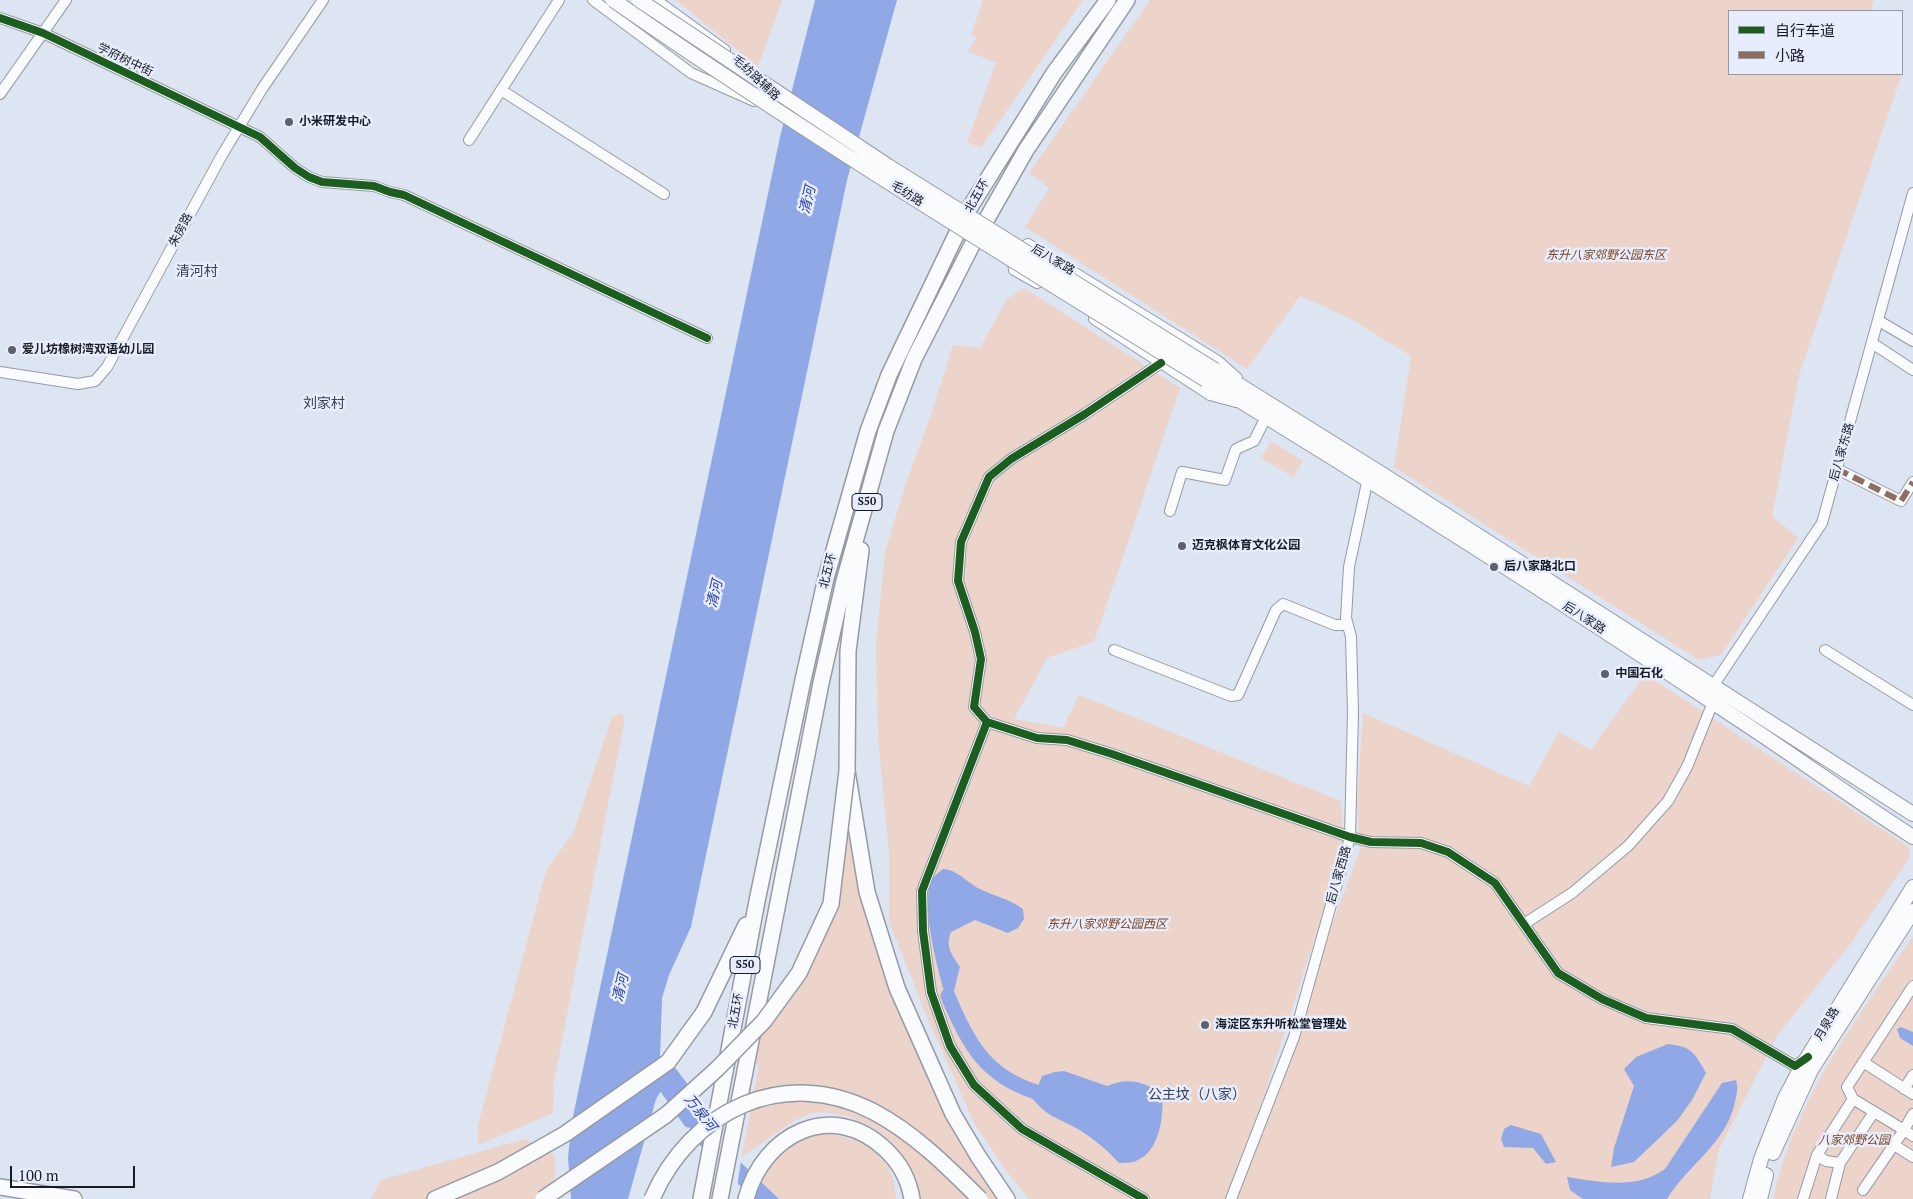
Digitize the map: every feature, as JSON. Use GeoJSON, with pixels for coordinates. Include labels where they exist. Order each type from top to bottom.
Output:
{"type":"FeatureCollection","features":[{"type":"Feature","properties":{"kind":"highway","name":"北五环"},"geometry":{"type":"LineString","coordinates":[[701,1199],[757,901],[826,578],[868,431],[886,384],[968,212],[1054,73],[1108,0]]}},
{"type":"Feature","properties":{"kind":"highway","name":"北五环"},"geometry":{"type":"LineString","coordinates":[[720,1199],[820,683],[844,581],[886,431],[914,359],[972,245],[1026,150],[1127,0]]}},
{"type":"Feature","properties":{"kind":"highway"},"geometry":{"type":"LineString","coordinates":[[543,1199],[666,1116],[717,1070],[764,1020],[799,972],[831,904],[847,771],[848,651],[867,501]]}},
{"type":"Feature","properties":{"kind":"highway"},"geometry":{"type":"LineString","coordinates":[[847,771],[867,892],[897,988],[953,1114],[1004,1195]]}},
{"type":"Feature","properties":{"kind":"highway"},"geometry":{"type":"LineString","coordinates":[[435,1199],[498,1172],[565,1134],[668,1062],[704,1012],[730,963],[757,901]]}},
{"type":"Feature","properties":{"kind":"highway"},"geometry":{"type":"LineString","coordinates":[[652,1199],[661,1178],[674,1158],[693,1137],[717,1118],[740,1105],[769,1096],[823,1094],[874,1112],[904,1131],[935,1156],[980,1199]]}},
{"type":"Feature","properties":{"kind":"highway"},"geometry":{"type":"LineString","coordinates":[[746,1199],[763,1162],[786,1138],[801,1130],[827,1126],[842,1126],[868,1136],[880,1144],[900,1165],[912,1199]]}},
{"type":"Feature","properties":{"kind":"highway"},"geometry":{"type":"LineString","coordinates":[[0,1187],[74,1199]]}},
{"type":"Feature","properties":{"kind":"main road","name":"毛纺路"},"geometry":{"type":"LineString","coordinates":[[613,0],[694,56],[861,164],[1210,375]]}},
{"type":"Feature","properties":{"kind":"main road","name":"毛纺路"},"geometry":{"type":"LineString","coordinates":[[639,0],[888,166],[1210,375]]}},
{"type":"Feature","properties":{"kind":"main road","name":"后八家路"},"geometry":{"type":"LineString","coordinates":[[1210,375],[1253,402],[1385,476],[1913,814]]}},
{"type":"Feature","properties":{"kind":"main road","name":"后八家路"},"geometry":{"type":"LineString","coordinates":[[1253,402],[1266,417],[1368,478],[1713,702],[1913,837]]}},
{"type":"Feature","properties":{"kind":"main road","name":"月泉路"},"geometry":{"type":"LineString","coordinates":[[1750,1199],[1761,1159],[1779,1113],[1808,1058],[1913,887]]}},
{"type":"Feature","properties":{"kind":"main road","name":"月泉路"},"geometry":{"type":"LineString","coordinates":[[1760,1199],[1771,1159],[1811,1070],[1913,911]]}},
{"type":"Feature","properties":{"kind":"street"},"geometry":{"type":"LineString","coordinates":[[0,94],[66,0]]}},
{"type":"Feature","properties":{"kind":"street","name":"朱房路"},"geometry":{"type":"LineString","coordinates":[[0,372],[78,384],[95,381],[107,367],[238,128],[323,0]]}},
{"type":"Feature","properties":{"kind":"street"},"geometry":{"type":"LineString","coordinates":[[469,140],[559,0]]}},
{"type":"Feature","properties":{"kind":"street","name":"毛纺路辅路"},"geometry":{"type":"LineString","coordinates":[[592,0],[691,73],[759,103]]}},
{"type":"Feature","properties":{"kind":"street","name":"毛纺路辅路"},"geometry":{"type":"LineString","coordinates":[[656,0],[729,54],[772,96],[873,162],[882,170]]}},
{"type":"Feature","properties":{"kind":"street","name":"学府树中街"},"geometry":{"type":"LineString","coordinates":[[0,18],[43,33],[260,137],[295,168],[309,177],[322,182],[374,186],[390,192],[404,194],[707,338]]}},
{"type":"Feature","properties":{"kind":"street"},"geometry":{"type":"LineString","coordinates":[[501,90],[664,194]]}},
{"type":"Feature","properties":{"kind":"street","name":"后八家东路"},"geometry":{"type":"LineString","coordinates":[[1713,686],[1822,523],[1913,192]]}},
{"type":"Feature","properties":{"kind":"street","name":"后八家路"},"geometry":{"type":"LineString","coordinates":[[1028,244],[1218,361],[1253,402],[1210,395],[1014,270],[1012,252],[1028,244]]}},
{"type":"Feature","properties":{"kind":"street"},"geometry":{"type":"LineString","coordinates":[[1878,321],[1913,341]]}},
{"type":"Feature","properties":{"kind":"street"},"geometry":{"type":"LineString","coordinates":[[1872,343],[1913,370]]}},
{"type":"Feature","properties":{"kind":"street"},"geometry":{"type":"LineString","coordinates":[[1161,362],[1085,414],[1010,459],[989,478],[960,542],[958,580],[975,632],[981,659],[974,708],[987,722],[1037,738],[1067,740],[1112,754],[1350,837],[1371,842],[1421,843],[1448,852],[1495,883],[1558,973],[1602,999],[1646,1018],[1732,1029],[1795,1066],[1808,1058]]}},
{"type":"Feature","properties":{"kind":"street"},"geometry":{"type":"LineString","coordinates":[[1170,511],[1182,472],[1225,480],[1236,449],[1254,441],[1266,417]]}},
{"type":"Feature","properties":{"kind":"street"},"geometry":{"type":"LineString","coordinates":[[1837,469],[1901,501],[1913,482]]}},
{"type":"Feature","properties":{"kind":"street","name":"后八家西路"},"geometry":{"type":"LineString","coordinates":[[1231,1199],[1294,1038],[1350,837],[1353,712],[1351,636],[1346,618],[1349,567],[1368,478]]}},
{"type":"Feature","properties":{"kind":"street"},"geometry":{"type":"LineString","coordinates":[[1114,650],[1231,696],[1238,695],[1276,610],[1283,604],[1335,625],[1348,625]]}},
{"type":"Feature","properties":{"kind":"street"},"geometry":{"type":"LineString","coordinates":[[1825,650],[1913,705]]}},
{"type":"Feature","properties":{"kind":"street"},"geometry":{"type":"LineString","coordinates":[[1524,924],[1572,892],[1628,846],[1668,801],[1687,767],[1713,702]]}},
{"type":"Feature","properties":{"kind":"street"},"geometry":{"type":"LineString","coordinates":[[987,722],[922,891],[923,931],[931,992],[950,1046],[974,1085],[1022,1129],[1144,1199]]}},
{"type":"Feature","properties":{"kind":"street"},"geometry":{"type":"LineString","coordinates":[[1913,986],[1847,1087],[1853,1099],[1913,1136]]}},
{"type":"Feature","properties":{"kind":"street"},"geometry":{"type":"LineString","coordinates":[[1863,1062],[1909,1091],[1913,1075]]}},
{"type":"Feature","properties":{"kind":"street"},"geometry":{"type":"LineString","coordinates":[[1802,1199],[1816,1155],[1853,1099]]}},
{"type":"Feature","properties":{"kind":"street"},"geometry":{"type":"LineString","coordinates":[[1831,1199],[1840,1163],[1874,1112]]}},
{"type":"Feature","properties":{"kind":"street"},"geometry":{"type":"LineString","coordinates":[[1863,1190],[1913,1114]]}},
{"type":"Feature","properties":{"kind":"street"},"geometry":{"type":"LineString","coordinates":[[1894,1145],[1913,1158]]}},
{"type":"Feature","properties":{"kind":"street"},"geometry":{"type":"LineString","coordinates":[[1816,1155],[1826,1161],[1840,1163]]}},
{"type":"Feature","properties":{"kind":"green space"},"geometry":{"type":"Polygon","coordinates":[[[676,0],[782,0],[758,67],[676,0]]]}},
{"type":"Feature","properties":{"kind":"green space"},"geometry":{"type":"Polygon","coordinates":[[[983,0],[1083,0],[981,148],[967,142],[996,63],[968,51],[977,37],[971,35],[983,0]]]}},
{"type":"Feature","properties":{"kind":"green space","name":"东升八家郊野公园东区"},"geometry":{"type":"Polygon","coordinates":[[[1150,0],[1874,0],[1871,10],[1728,10],[1728,75],[1902,75],[1799,375],[1772,516],[1798,538],[1721,655],[1699,660],[1394,467],[1411,356],[1351,319],[1300,296],[1247,369],[1025,227],[1049,188],[1029,173],[1150,0]]]}},
{"type":"Feature","properties":{"kind":"green space","name":"东升八家郊野公园西区"},"geometry":{"type":"Polygon","coordinates":[[[1024,288],[1180,388],[1094,642],[1047,658],[1014,719],[1063,728],[1079,695],[1341,801],[1344,847],[1262,1102],[1225,1199],[1029,1199],[1009,1175],[974,1123],[929,1022],[889,922],[889,853],[878,738],[876,643],[885,552],[906,483],[930,418],[953,345],[980,348],[1007,299],[1024,288]]]}},
{"type":"Feature","properties":{"kind":"green space"},"geometry":{"type":"Polygon","coordinates":[[[1271,441],[1303,461],[1293,477],[1261,458],[1271,441]]]}},
{"type":"Feature","properties":{"kind":"green space"},"geometry":{"type":"Polygon","coordinates":[[[1645,674],[1909,847],[1909,859],[1851,943],[1777,1036],[1719,1149],[1710,1199],[1229,1199],[1360,850],[1357,802],[1363,713],[1529,786],[1559,732],[1591,750],[1645,674]]]}},
{"type":"Feature","properties":{"kind":"green space"},"geometry":{"type":"Polygon","coordinates":[[[621,713],[625,718],[554,1081],[553,1113],[478,1145],[478,1125],[546,871],[574,831],[612,717],[621,713]]]}},
{"type":"Feature","properties":{"kind":"green space"},"geometry":{"type":"Polygon","coordinates":[[[848,834],[882,969],[936,1092],[996,1199],[919,1199],[909,1170],[893,1144],[876,1130],[841,1115],[817,1113],[807,1115],[742,1156],[759,1065],[753,1063],[758,1036],[815,959],[841,886],[848,834]]]}},
{"type":"Feature","properties":{"kind":"green space","name":"八家郊野公园"},"geometry":{"type":"Polygon","coordinates":[[[1913,936],[1913,1199],[1773,1199],[1783,1163],[1796,1128],[1812,1094],[1850,1029],[1913,936]]]}},
{"type":"Feature","properties":{"kind":"green space"},"geometry":{"type":"Polygon","coordinates":[[[813,1133],[844,1137],[870,1148],[889,1168],[894,1182],[896,1199],[780,1199],[761,1182],[782,1152],[813,1133]]]}},
{"type":"Feature","properties":{"kind":"green space"},"geometry":{"type":"Polygon","coordinates":[[[525,1139],[555,1155],[555,1199],[371,1199],[381,1180],[525,1139]]]}},
{"type":"Feature","properties":{"kind":"water","name":"清河"},"geometry":{"type":"Polygon","coordinates":[[[815,0],[897,0],[847,180],[691,927],[669,975],[662,998],[660,1058],[673,1065],[689,1086],[709,1132],[779,1199],[753,1199],[697,1142],[669,1089],[664,1086],[656,1099],[628,1199],[571,1199],[568,1157],[572,1121],[780,137],[815,0]]]}},
{"type":"Feature","properties":{"kind":"water"},"geometry":{"type":"Polygon","coordinates":[[[943,869],[958,874],[980,889],[1023,909],[1024,919],[1018,928],[1008,933],[975,920],[951,932],[949,947],[960,967],[953,995],[948,996],[944,991],[934,951],[928,903],[932,880],[943,869]]]}},
{"type":"Feature","properties":{"kind":"water"},"geometry":{"type":"Polygon","coordinates":[[[1901,1027],[1913,1032],[1913,1046],[1900,1038],[1897,1029],[1901,1027]]]}},
{"type":"Feature","properties":{"kind":"water"},"geometry":{"type":"Polygon","coordinates":[[[1668,1044],[1687,1049],[1695,1055],[1706,1073],[1692,1100],[1677,1121],[1634,1162],[1611,1167],[1614,1148],[1634,1086],[1624,1069],[1636,1057],[1668,1044]]]}},
{"type":"Feature","properties":{"kind":"water"},"geometry":{"type":"Polygon","coordinates":[[[1064,1071],[1107,1086],[1128,1081],[1142,1083],[1162,1094],[1159,1131],[1156,1140],[1145,1155],[1134,1162],[1119,1163],[1092,1139],[1052,1116],[1038,1105],[1033,1099],[1042,1076],[1064,1071]]]}},
{"type":"Feature","properties":{"kind":"water"},"geometry":{"type":"Polygon","coordinates":[[[1736,1080],[1737,1090],[1729,1120],[1714,1144],[1684,1176],[1667,1199],[1583,1199],[1570,1190],[1567,1177],[1618,1183],[1642,1180],[1654,1176],[1665,1169],[1722,1083],[1736,1080]]]}},
{"type":"Feature","properties":{"kind":"water"},"geometry":{"type":"Polygon","coordinates":[[[1511,1125],[1541,1134],[1556,1162],[1546,1164],[1533,1148],[1504,1147],[1501,1139],[1504,1129],[1511,1125]]]}},
{"type":"Feature","properties":{"kind":"pier"},"geometry":{"type":"Polygon","coordinates":[[[716,1135],[741,1161],[737,1187],[710,1159],[716,1135]]]}},
{"type":"Feature","properties":{"kind":"waterway"},"geometry":{"type":"LineString","coordinates":[[948,996],[963,1028],[980,1055],[1003,1077],[1036,1092]]}},
{"type":"Feature","properties":{"kind":"waterway","name":"万泉河"},"geometry":{"type":"LineString","coordinates":[[657,1079],[688,1123]]}},
{"type":"Feature","properties":{"kind":"marked path"},"geometry":{"type":"LineString","coordinates":[[1837,469],[1901,501],[1913,482]]}},
{"type":"Feature","properties":{"kind":"cycle path"},"geometry":{"type":"LineString","coordinates":[[0,18],[43,33],[260,137],[295,168],[309,177],[322,182],[374,186],[404,195],[707,338]]}},
{"type":"Feature","properties":{"kind":"cycle path"},"geometry":{"type":"LineString","coordinates":[[1161,363],[1085,414],[1011,459],[989,477],[961,542],[958,581],[975,632],[981,659],[974,707],[987,722],[1037,738],[1067,740],[1112,754],[1350,837],[1371,842],[1421,843],[1448,852],[1495,883],[1558,973],[1602,999],[1646,1018],[1732,1029],[1795,1066],[1808,1057]]}},
{"type":"Feature","properties":{"kind":"cycle path"},"geometry":{"type":"LineString","coordinates":[[987,722],[922,891],[923,931],[931,992],[950,1046],[974,1085],[1022,1129],[1144,1199]]}},
{"type":"Feature","properties":{"kind":"place","name":"小米研发中心"},"geometry":{"type":"Point","coordinates":[289,122]}},
{"type":"Feature","properties":{"kind":"place","name":"爱儿坊橡树湾双语幼儿园"},"geometry":{"type":"Point","coordinates":[12,350]}},
{"type":"Feature","properties":{"kind":"place","name":"迈克枫体育文化公园"},"geometry":{"type":"Point","coordinates":[1182,546]}},
{"type":"Feature","properties":{"kind":"place","name":"后八家路北口"},"geometry":{"type":"Point","coordinates":[1494,567]}},
{"type":"Feature","properties":{"kind":"place","name":"中国石化"},"geometry":{"type":"Point","coordinates":[1605,674]}},
{"type":"Feature","properties":{"kind":"place","name":"海淀区东升听松堂管理处"},"geometry":{"type":"Point","coordinates":[1205,1025]}},
{"type":"Feature","properties":{"kind":"district","name":"清河村"},"geometry":{"type":"Point","coordinates":[197,272]}},
{"type":"Feature","properties":{"kind":"district","name":"刘家村"},"geometry":{"type":"Point","coordinates":[324,404]}},
{"type":"Feature","properties":{"kind":"district","name":"公主坟（八家）"},"geometry":{"type":"Point","coordinates":[1197,1095]}}]}
